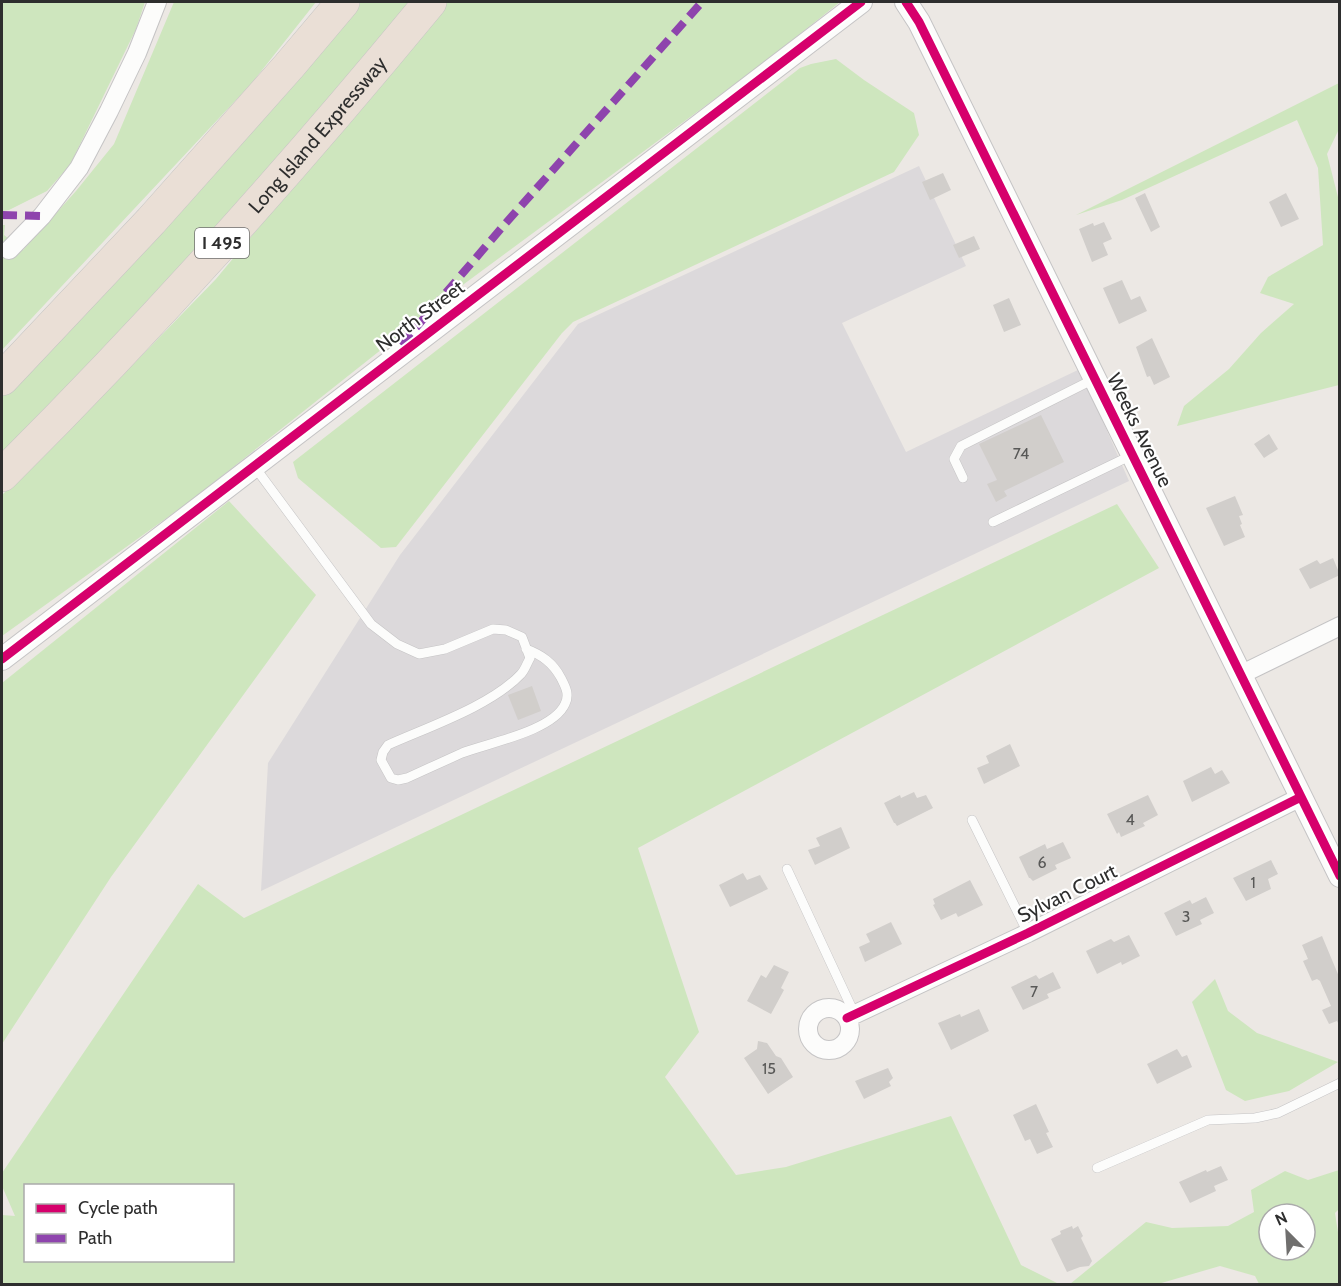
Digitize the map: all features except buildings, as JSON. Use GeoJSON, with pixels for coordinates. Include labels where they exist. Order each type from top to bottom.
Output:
{"type":"FeatureCollection","features":[{"type":"Feature","properties":{"kind":"highway"},"geometry":{"type":"LineString","coordinates":[[2,379],[151,221],[289,66],[342,2]]}},
{"type":"Feature","properties":{"kind":"highway","name":"Long Island Expressway"},"geometry":{"type":"LineString","coordinates":[[2,475],[58,419],[209,258],[340,110],[430,2]]}},
{"type":"Feature","properties":{"kind":"street"},"geometry":{"type":"LineString","coordinates":[[9,250],[42,216],[79,168],[137,53],[157,2]]}},
{"type":"Feature","properties":{"kind":"street","name":"North Street"},"geometry":{"type":"LineString","coordinates":[[2,659],[861,2]]}},
{"type":"Feature","properties":{"kind":"street","name":"Weeks Avenue"},"geometry":{"type":"LineString","coordinates":[[906,2],[919,22],[1340,876]]}},
{"type":"Feature","properties":{"kind":"street"},"geometry":{"type":"LineString","coordinates":[[1240,675],[1340,626]]}},
{"type":"Feature","properties":{"kind":"street","name":"Sylvan Court"},"geometry":{"type":"LineString","coordinates":[[851,1016],[1028,933],[1301,797]]}},
{"type":"Feature","properties":{"kind":"lane"},"geometry":{"type":"LineString","coordinates":[[963,478],[954,459],[961,446],[1094,379]]}},
{"type":"Feature","properties":{"kind":"lane"},"geometry":{"type":"LineString","coordinates":[[993,522],[1132,455]]}},
{"type":"Feature","properties":{"kind":"lane"},"geometry":{"type":"LineString","coordinates":[[254,466],[371,624],[397,644],[419,654],[444,649],[493,629],[506,630],[522,638],[526,649],[530,658],[524,672],[503,690],[387,746],[381,760],[392,778],[398,780],[407,778],[461,754],[529,732],[554,717],[565,704],[567,690],[555,667],[540,654],[526,649]]}},
{"type":"Feature","properties":{"kind":"lane"},"geometry":{"type":"LineString","coordinates":[[972,820],[1028,933]]}},
{"type":"Feature","properties":{"kind":"lane"},"geometry":{"type":"LineString","coordinates":[[787,869],[851,1016]]}},
{"type":"Feature","properties":{"kind":"lane"},"geometry":{"type":"LineString","coordinates":[[1097,1168],[1208,1120],[1255,1118],[1278,1113],[1340,1083]]}},
{"type":"Feature","properties":{"kind":"shaded area"},"geometry":{"type":"Polygon","coordinates":[[[919,166],[966,266],[842,323],[906,452],[1080,369],[1129,481],[261,891],[268,763],[400,555],[578,324],[919,166]]]}},
{"type":"Feature","properties":{"kind":"green space"},"geometry":{"type":"Polygon","coordinates":[[[2,2],[145,2],[136,29],[70,165],[47,191],[9,210],[2,211],[2,2]]]}},
{"type":"Feature","properties":{"kind":"green space"},"geometry":{"type":"Polygon","coordinates":[[[174,2],[316,2],[251,84],[2,350],[2,225],[5,225],[4,235],[23,250],[114,144],[174,2]]]}},
{"type":"Feature","properties":{"kind":"green space"},"geometry":{"type":"Polygon","coordinates":[[[358,2],[415,2],[213,232],[48,407],[2,452],[2,397],[68,331],[358,2]]]}},
{"type":"Feature","properties":{"kind":"green space"},"geometry":{"type":"Polygon","coordinates":[[[446,2],[840,2],[766,61],[464,284],[189,502],[2,636],[2,495],[84,415],[216,279],[446,2]]]}},
{"type":"Feature","properties":{"kind":"green space"},"geometry":{"type":"Polygon","coordinates":[[[836,59],[914,113],[919,135],[894,172],[573,322],[562,333],[396,547],[381,548],[298,478],[293,462],[800,68],[836,59]]]}},
{"type":"Feature","properties":{"kind":"green space"},"geometry":{"type":"Polygon","coordinates":[[[1339,83],[1339,129],[1327,154],[1340,205],[1339,385],[1177,426],[1184,406],[1229,369],[1261,333],[1294,304],[1260,293],[1268,277],[1323,245],[1318,168],[1297,120],[1122,200],[1076,215],[1339,83]]]}},
{"type":"Feature","properties":{"kind":"green space"},"geometry":{"type":"Polygon","coordinates":[[[229,501],[316,595],[111,877],[2,1044],[2,683],[229,501]]]}},
{"type":"Feature","properties":{"kind":"green space"},"geometry":{"type":"Polygon","coordinates":[[[1117,504],[1159,568],[638,848],[699,1032],[665,1077],[736,1175],[786,1167],[951,1116],[1021,1265],[1059,1284],[2,1284],[2,1215],[15,1216],[2,1186],[2,1173],[198,884],[244,918],[1117,504]]]}},
{"type":"Feature","properties":{"kind":"green space"},"geometry":{"type":"Polygon","coordinates":[[[1215,979],[1228,1011],[1257,1033],[1338,1062],[1289,1091],[1245,1101],[1226,1090],[1192,1002],[1215,979]]]}},
{"type":"Feature","properties":{"kind":"green space"},"geometry":{"type":"Polygon","coordinates":[[[1339,1170],[1339,1209],[1335,1213],[1339,1239],[1339,1284],[1259,1284],[1255,1276],[1220,1266],[1158,1284],[1070,1284],[1146,1222],[1172,1228],[1228,1226],[1254,1212],[1251,1190],[1285,1171],[1308,1180],[1339,1170]]]}},
{"type":"Feature","properties":{"kind":"marked path"},"geometry":{"type":"LineString","coordinates":[[401,345],[702,2]]}},
{"type":"Feature","properties":{"kind":"marked path"},"geometry":{"type":"LineString","coordinates":[[2,215],[42,216]]}},
{"type":"Feature","properties":{"kind":"cycle path"},"geometry":{"type":"LineString","coordinates":[[2,659],[861,2]]}},
{"type":"Feature","properties":{"kind":"cycle path"},"geometry":{"type":"LineString","coordinates":[[906,2],[919,22],[1340,876]]}},
{"type":"Feature","properties":{"kind":"cycle path"},"geometry":{"type":"LineString","coordinates":[[847,1018],[1028,933],[1301,797]]}}]}
